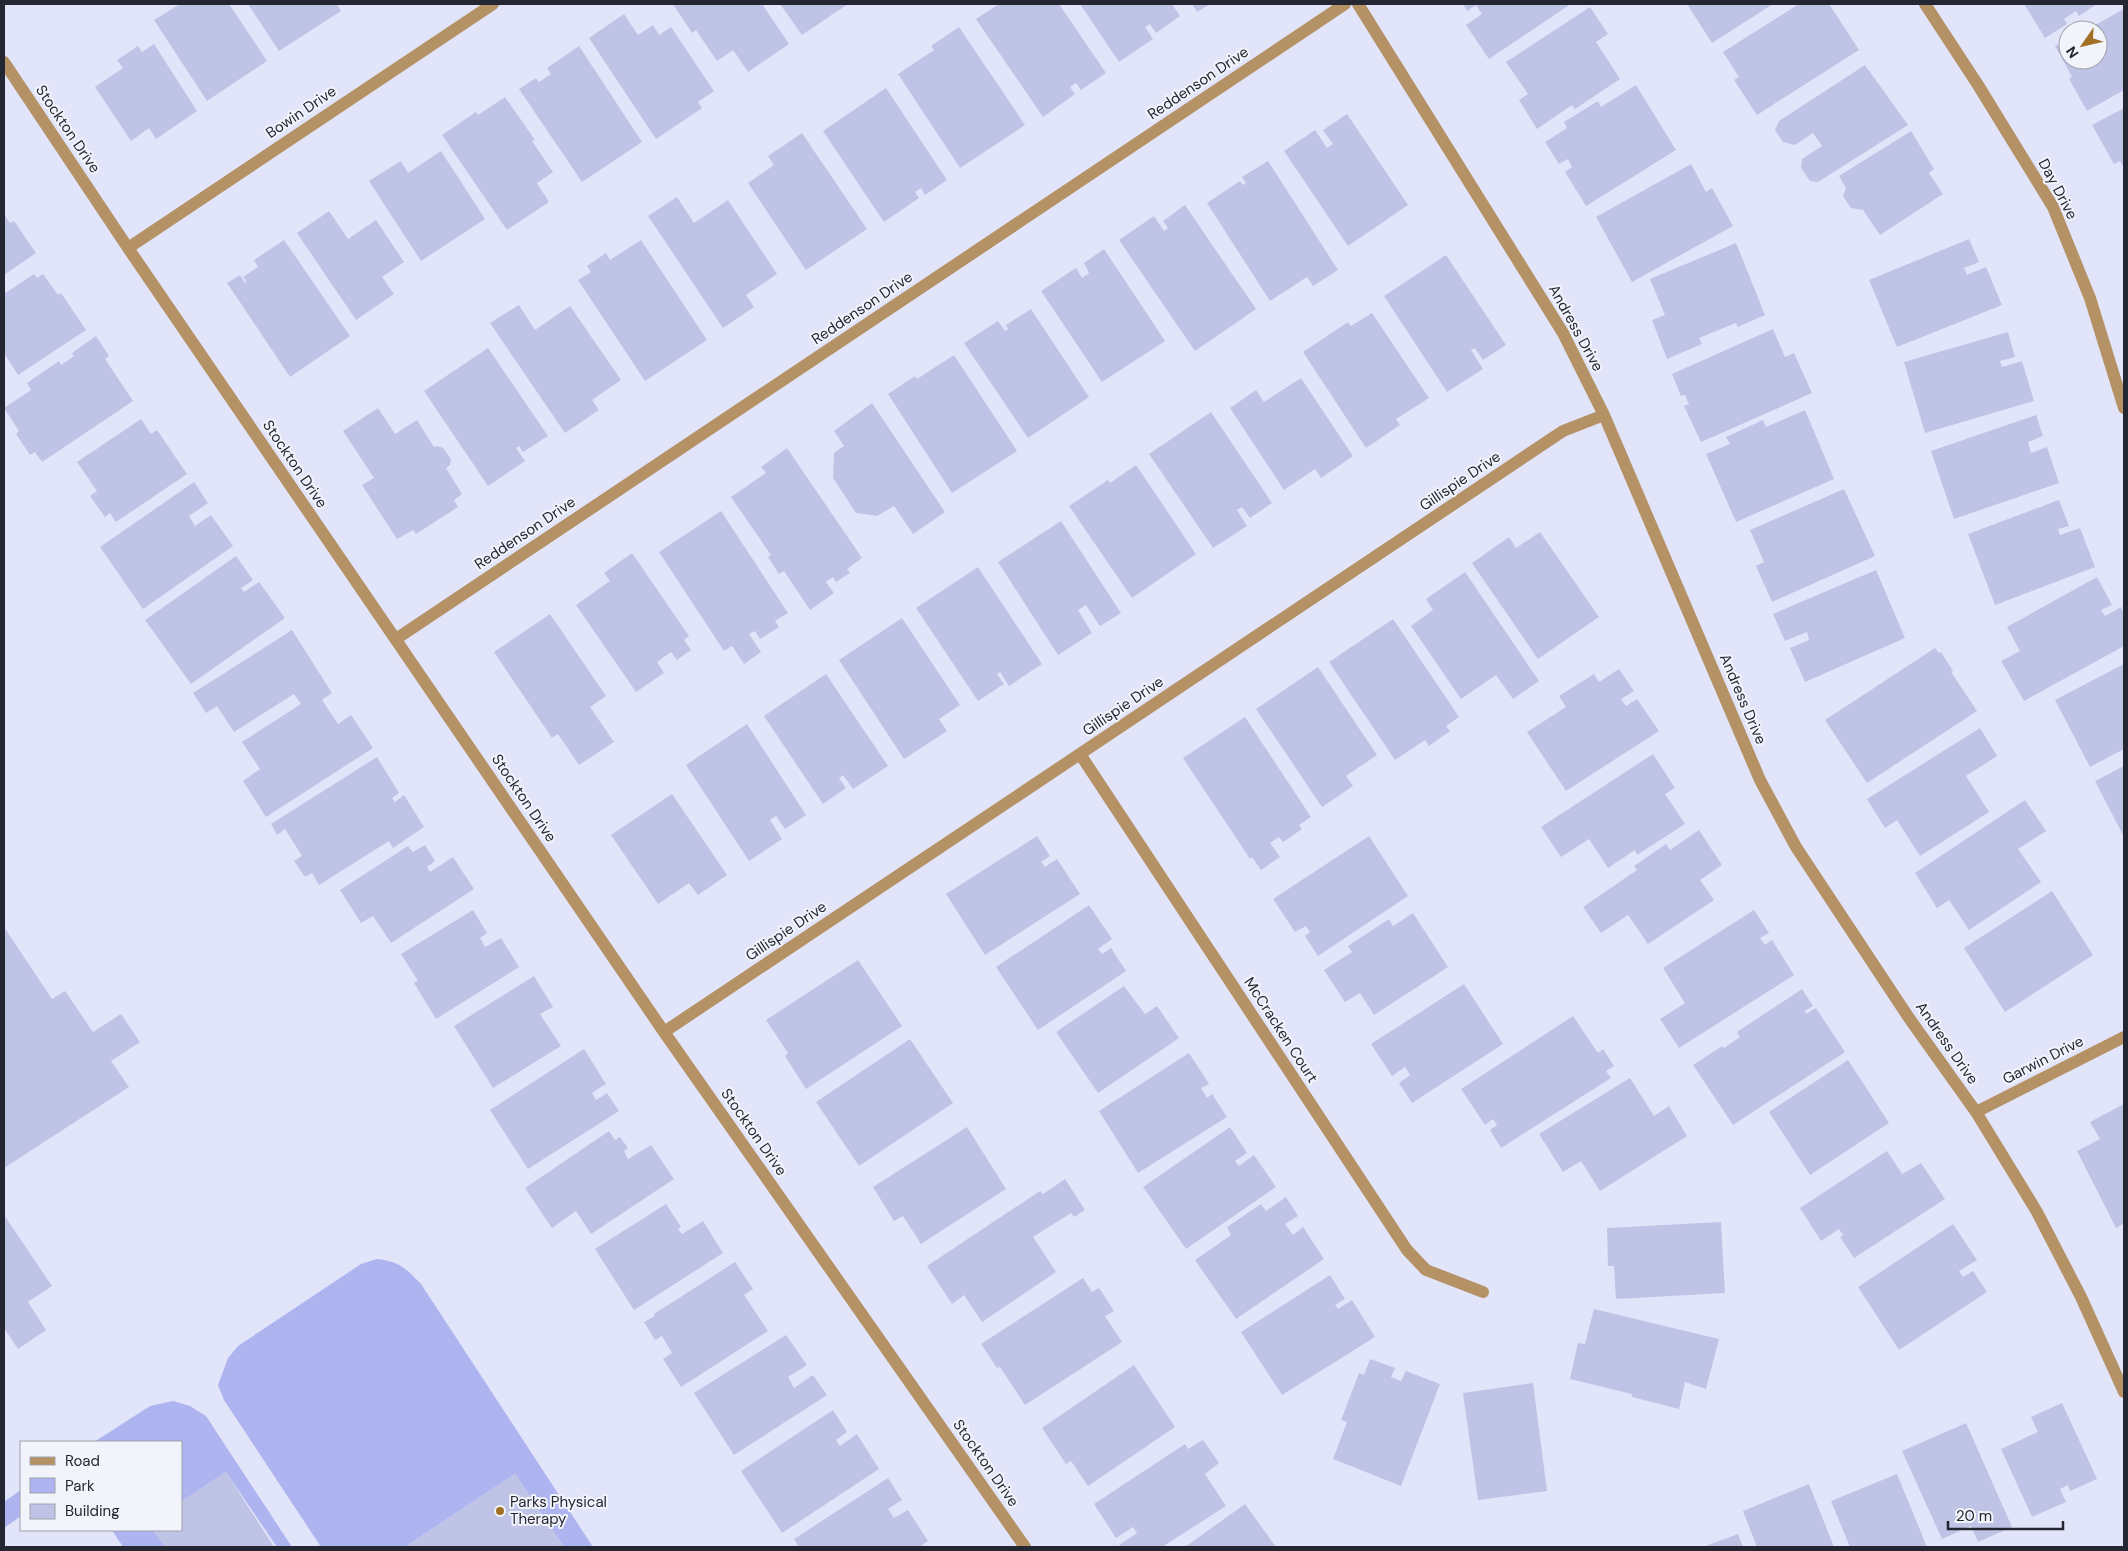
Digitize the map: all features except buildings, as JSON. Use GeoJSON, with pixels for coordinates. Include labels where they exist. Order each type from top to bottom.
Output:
{"type":"FeatureCollection","features":[{"type":"Feature","properties":{"kind":"street","name":"Bowin Drive"},"geometry":{"type":"LineString","coordinates":[[128,248],[493,4]]}},
{"type":"Feature","properties":{"kind":"street","name":"Reddenson Drive"},"geometry":{"type":"LineString","coordinates":[[396,639],[1345,4]]}},
{"type":"Feature","properties":{"kind":"street","name":"Andress Drive"},"geometry":{"type":"LineString","coordinates":[[1358,4],[1563,333],[1604,415],[1760,780],[1801,854],[1909,1018],[1976,1112],[2038,1212],[2081,1297],[2124,1392]]}},
{"type":"Feature","properties":{"kind":"street","name":"Day Drive"},"geometry":{"type":"LineString","coordinates":[[1925,4],[1978,85],[2053,207],[2090,298],[2124,408]]}},
{"type":"Feature","properties":{"kind":"street","name":"Stockton Drive"},"geometry":{"type":"LineString","coordinates":[[4,62],[128,248],[664,1032],[1025,1547]]}},
{"type":"Feature","properties":{"kind":"street","name":"Gillispie Drive"},"geometry":{"type":"LineString","coordinates":[[664,1032],[1563,431],[1604,415]]}},
{"type":"Feature","properties":{"kind":"street","name":"McCracken Court"},"geometry":{"type":"LineString","coordinates":[[1080,754],[1407,1250],[1426,1270],[1483,1292]]}},
{"type":"Feature","properties":{"kind":"street","name":"Garwin Drive"},"geometry":{"type":"LineString","coordinates":[[1976,1112],[2124,1037]]}},
{"type":"Feature","properties":{"kind":"green space"},"geometry":{"type":"Polygon","coordinates":[[[377,1259],[397,1264],[421,1284],[593,1547],[564,1547],[515,1474],[405,1547],[321,1547],[224,1400],[218,1385],[228,1358],[238,1346],[361,1264],[377,1259]]]}},
{"type":"Feature","properties":{"kind":"green space"},"geometry":{"type":"Polygon","coordinates":[[[173,1401],[190,1406],[206,1416],[292,1547],[277,1547],[226,1472],[182,1501],[182,1441],[96,1441],[150,1406],[173,1401]]]}},
{"type":"Feature","properties":{"kind":"green space"},"geometry":{"type":"Polygon","coordinates":[[[20,1491],[20,1517],[4,1528],[4,1502],[20,1491]]]}},
{"type":"Feature","properties":{"kind":"green space"},"geometry":{"type":"Polygon","coordinates":[[[113,1531],[154,1531],[165,1547],[123,1547],[113,1531]]]}},
{"type":"Feature","properties":{"kind":"place","name":"Parks Physical Therapy"},"geometry":{"type":"Point","coordinates":[500,1511]}}]}
